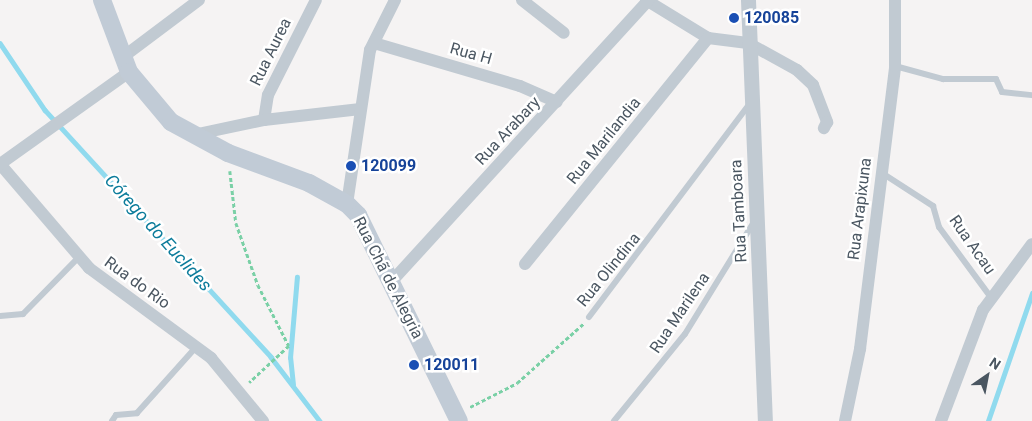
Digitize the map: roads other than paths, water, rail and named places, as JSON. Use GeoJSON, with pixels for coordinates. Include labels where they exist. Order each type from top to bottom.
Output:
{"type":"FeatureCollection","features":[{"type":"Feature","properties":{"kind":"main road","name":"Rua Chã de Alegria"},"geometry":{"type":"LineString","coordinates":[[102,0],[126,64],[156,109],[193,136],[308,184],[347,204],[392,281],[457,418]]}},
{"type":"Feature","properties":{"kind":"street"},"geometry":{"type":"LineString","coordinates":[[0,164],[64,116],[199,0]]}},
{"type":"Feature","properties":{"kind":"street","name":"Rua Aurea"},"geometry":{"type":"LineString","coordinates":[[264,120],[268,95],[316,0]]}},
{"type":"Feature","properties":{"kind":"street"},"geometry":{"type":"LineString","coordinates":[[347,204],[360,109],[374,43],[395,0]]}},
{"type":"Feature","properties":{"kind":"street"},"geometry":{"type":"LineString","coordinates":[[522,0],[564,33]]}},
{"type":"Feature","properties":{"kind":"street"},"geometry":{"type":"LineString","coordinates":[[647,0],[708,38],[748,43],[781,60],[813,85],[827,122],[824,128]]}},
{"type":"Feature","properties":{"kind":"street","name":"Rua Arabary"},"geometry":{"type":"LineString","coordinates":[[392,281],[557,102],[647,0]]}},
{"type":"Feature","properties":{"kind":"street","name":"Rua Tamboara"},"geometry":{"type":"LineString","coordinates":[[748,0],[750,104],[759,215],[765,421]]}},
{"type":"Feature","properties":{"kind":"street","name":"Rua Arapixuna"},"geometry":{"type":"LineString","coordinates":[[845,421],[860,349],[895,66],[895,0]]}},
{"type":"Feature","properties":{"kind":"street","name":"Rua Marilandia"},"geometry":{"type":"LineString","coordinates":[[525,264],[708,38]]}},
{"type":"Feature","properties":{"kind":"street","name":"Rua H"},"geometry":{"type":"LineString","coordinates":[[374,43],[520,86],[557,102]]}},
{"type":"Feature","properties":{"kind":"street"},"geometry":{"type":"LineString","coordinates":[[193,136],[264,120],[360,109]]}},
{"type":"Feature","properties":{"kind":"street","name":"Rua do Rio"},"geometry":{"type":"LineString","coordinates":[[0,164],[79,257],[125,297],[196,347],[241,390],[263,421]]}},
{"type":"Feature","properties":{"kind":"street"},"geometry":{"type":"LineString","coordinates":[[941,421],[967,347],[992,299],[1032,244]]}},
{"type":"Feature","properties":{"kind":"lane"},"geometry":{"type":"LineString","coordinates":[[895,66],[943,79],[996,79],[1002,92],[1032,94]]}},
{"type":"Feature","properties":{"kind":"lane","name":"Rua Olindina"},"geometry":{"type":"LineString","coordinates":[[589,317],[750,104]]}},
{"type":"Feature","properties":{"kind":"lane","name":"Rua Acau"},"geometry":{"type":"LineString","coordinates":[[882,173],[933,206],[939,227],[992,299]]}},
{"type":"Feature","properties":{"kind":"lane","name":"Rua Marilena"},"geometry":{"type":"LineString","coordinates":[[614,421],[685,334],[759,215]]}},
{"type":"Feature","properties":{"kind":"lane"},"geometry":{"type":"LineString","coordinates":[[0,316],[23,314],[79,257]]}},
{"type":"Feature","properties":{"kind":"lane"},"geometry":{"type":"LineString","coordinates":[[112,421],[116,415],[137,413],[196,347]]}},
{"type":"Feature","properties":{"kind":"waterway","name":"Córego do Euclides"},"geometry":{"type":"LineString","coordinates":[[0,43],[45,110],[271,357],[320,421]]}},
{"type":"Feature","properties":{"kind":"waterway"},"geometry":{"type":"LineString","coordinates":[[293,385],[290,358],[297,277]]}},
{"type":"Feature","properties":{"kind":"waterway"},"geometry":{"type":"LineString","coordinates":[[988,421],[1032,293]]}},
{"type":"Feature","properties":{"kind":"place","name":"120085"},"geometry":{"type":"Point","coordinates":[734,18]}},
{"type":"Feature","properties":{"kind":"place","name":"120099"},"geometry":{"type":"Point","coordinates":[351,166]}},
{"type":"Feature","properties":{"kind":"place","name":"120011"},"geometry":{"type":"Point","coordinates":[414,365]}}]}
